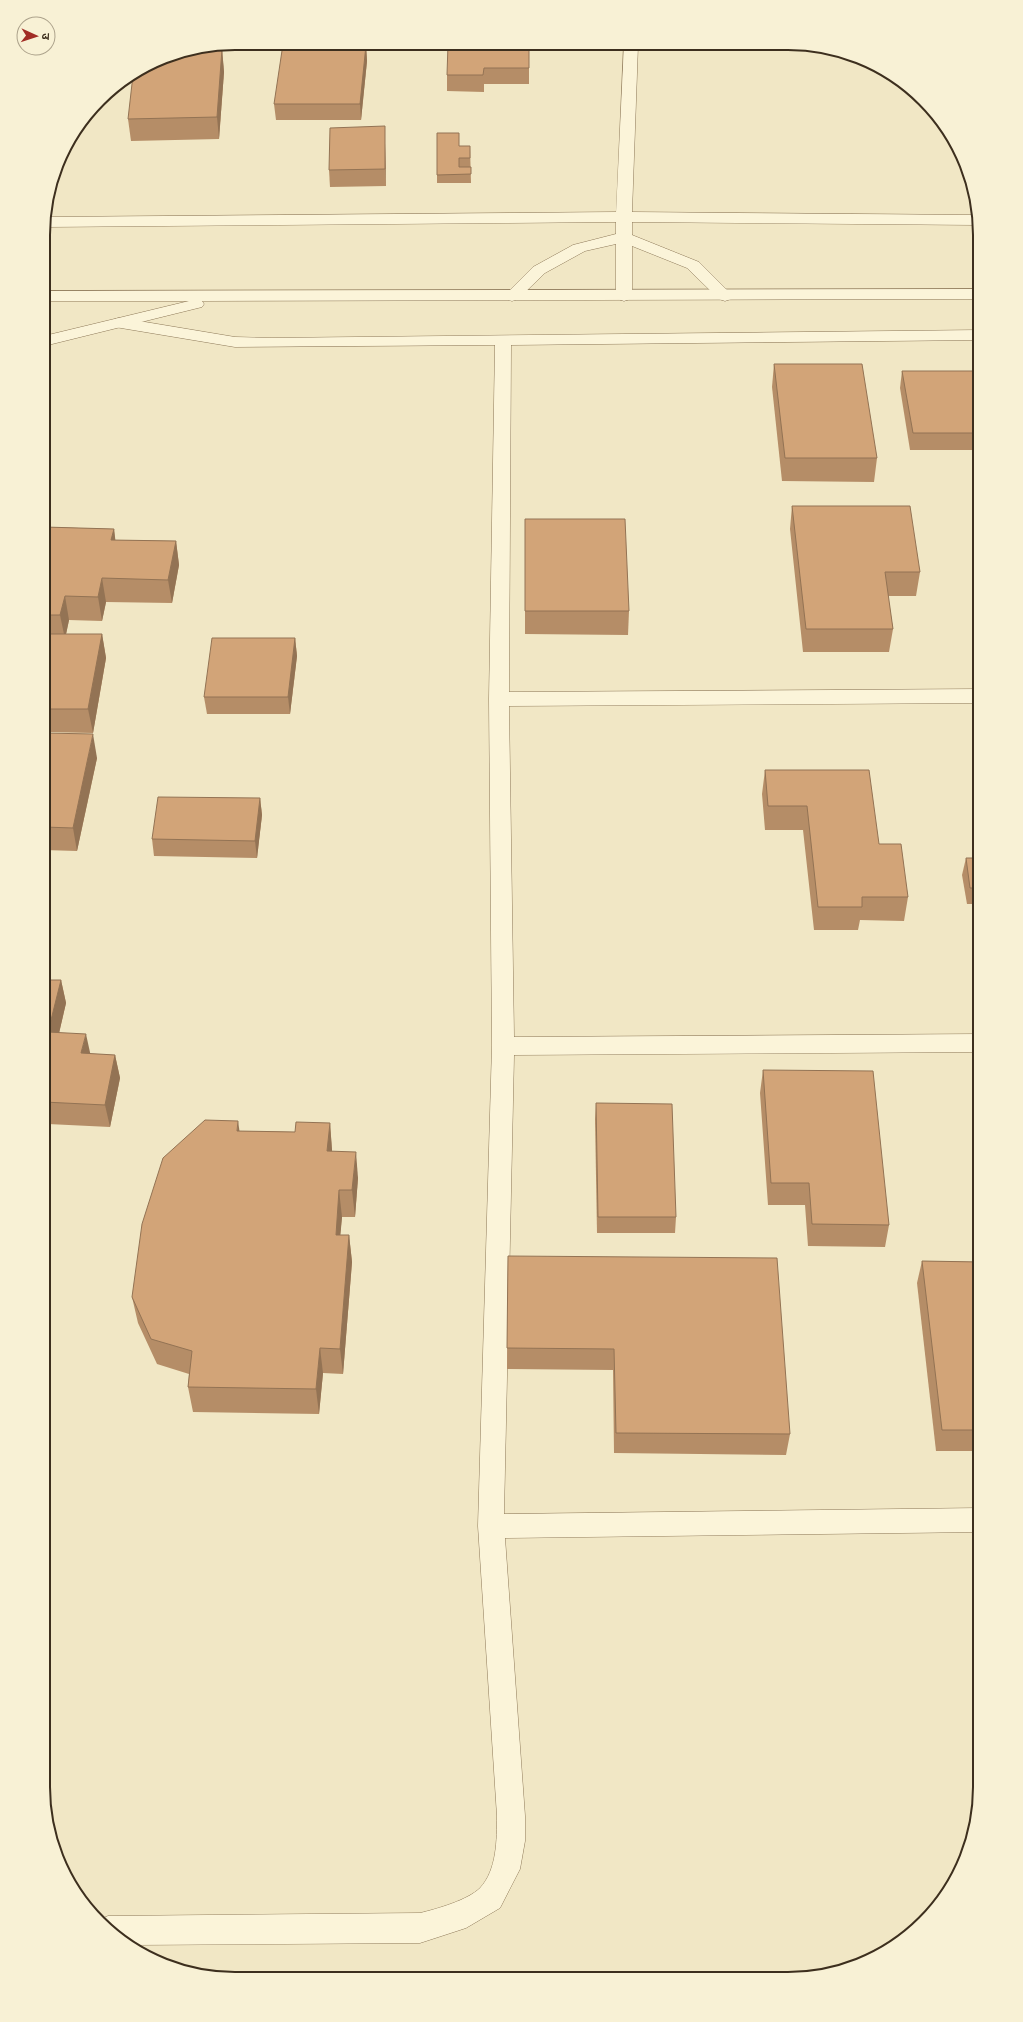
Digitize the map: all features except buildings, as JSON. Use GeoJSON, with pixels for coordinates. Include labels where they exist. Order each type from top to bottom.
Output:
{"type":"FeatureCollection","features":[{"type":"Feature","properties":{"kind":"street"},"geometry":{"type":"LineString","coordinates":[[624,296],[624,217],[631,50]]}},
{"type":"Feature","properties":{"kind":"street"},"geometry":{"type":"LineString","coordinates":[[50,222],[624,217],[972,220]]}},
{"type":"Feature","properties":{"kind":"street"},"geometry":{"type":"LineString","coordinates":[[512,296],[539,270],[579,248],[624,237],[694,266],[725,296]]}},
{"type":"Feature","properties":{"kind":"street"},"geometry":{"type":"LineString","coordinates":[[50,296],[725,296],[973,294]]}},
{"type":"Feature","properties":{"kind":"street"},"geometry":{"type":"LineString","coordinates":[[50,339],[83,330],[121,323],[232,296]]}},
{"type":"Feature","properties":{"kind":"street"},"geometry":{"type":"LineString","coordinates":[[121,323],[235,342],[269,344],[973,335]]}},
{"type":"Feature","properties":{"kind":"street"},"geometry":{"type":"LineString","coordinates":[[119,1931],[420,1928],[456,1918],[490,1898],[506,1869],[511,1841],[511,1816],[492,1526],[503,1046],[499,699],[503,341]]}},
{"type":"Feature","properties":{"kind":"street"},"geometry":{"type":"LineString","coordinates":[[499,699],[973,696]]}},
{"type":"Feature","properties":{"kind":"street"},"geometry":{"type":"LineString","coordinates":[[503,1046],[973,1043]]}},
{"type":"Feature","properties":{"kind":"street"},"geometry":{"type":"LineString","coordinates":[[492,1526],[973,1520]]}}]}
